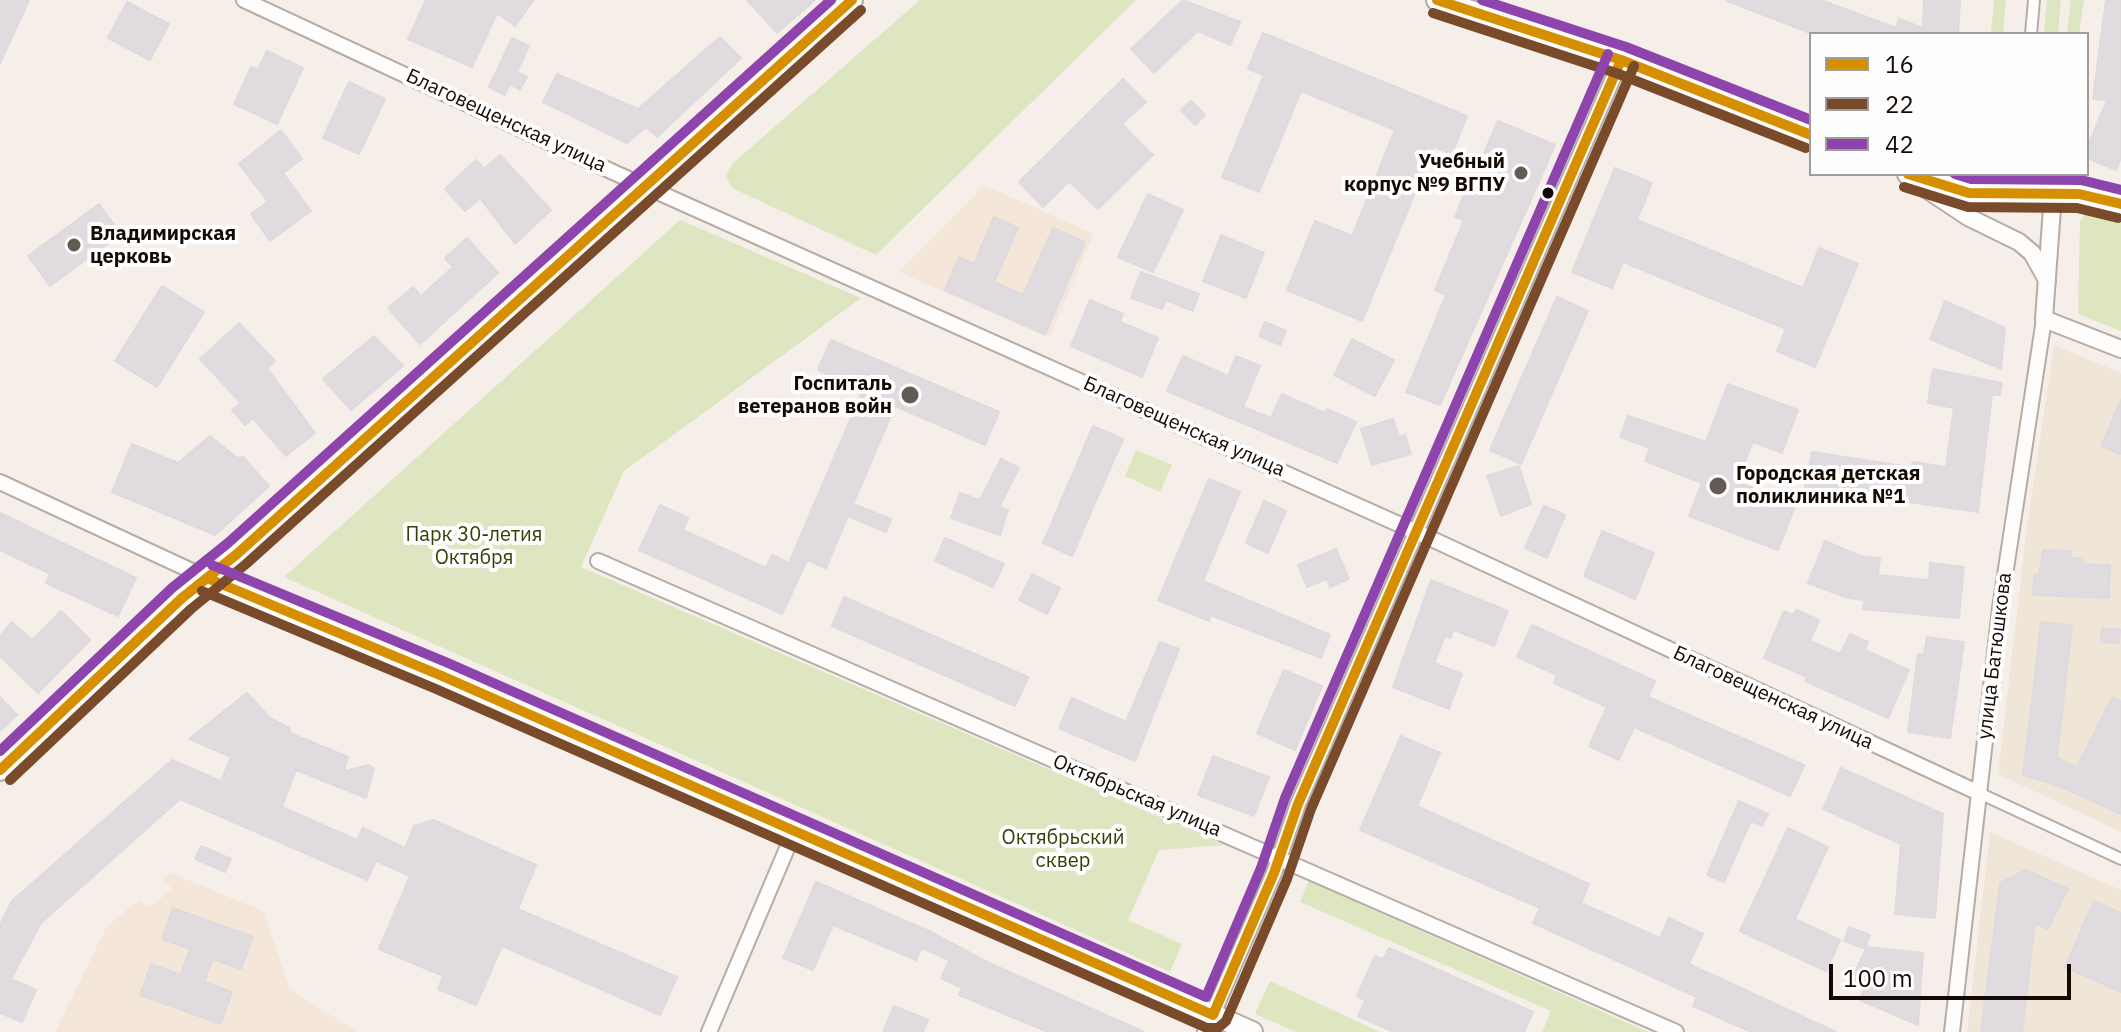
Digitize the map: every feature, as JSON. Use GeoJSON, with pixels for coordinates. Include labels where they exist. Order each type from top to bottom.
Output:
{"type":"FeatureCollection","features":[{"type":"Feature","properties":{"kind":"main road"},"geometry":{"type":"LineString","coordinates":[[0,770],[207,578],[852,0]]}},
{"type":"Feature","properties":{"kind":"main road"},"geometry":{"type":"LineString","coordinates":[[1437,0],[1621,60],[1809,134]]}},
{"type":"Feature","properties":{"kind":"main road"},"geometry":{"type":"LineString","coordinates":[[1913,176],[1969,193],[2079,194],[2121,204]]}},
{"type":"Feature","properties":{"kind":"main road"},"geometry":{"type":"LineString","coordinates":[[207,578],[442,676],[794,832],[1209,1023],[1252,1032]]}},
{"type":"Feature","properties":{"kind":"street","name":"Благовещенская улица"},"geometry":{"type":"LineString","coordinates":[[244,0],[1434,540],[2121,859]]}},
{"type":"Feature","properties":{"kind":"street"},"geometry":{"type":"LineString","coordinates":[[2031,32],[2034,0]]}},
{"type":"Feature","properties":{"kind":"street"},"geometry":{"type":"LineString","coordinates":[[1209,1023],[1280,858],[1298,804],[1621,60]]}},
{"type":"Feature","properties":{"kind":"street"},"geometry":{"type":"LineString","coordinates":[[1908,176],[1938,200],[2019,242],[2032,253],[2048,282]]}},
{"type":"Feature","properties":{"kind":"street","name":"улица Батюшкова"},"geometry":{"type":"LineString","coordinates":[[1952,1032],[2011,526],[2044,319],[2053,194]]}},
{"type":"Feature","properties":{"kind":"street"},"geometry":{"type":"LineString","coordinates":[[2044,319],[2121,349]]}},
{"type":"Feature","properties":{"kind":"street"},"geometry":{"type":"LineString","coordinates":[[0,482],[207,578]]}},
{"type":"Feature","properties":{"kind":"street","name":"Октябрьская улица"},"geometry":{"type":"LineString","coordinates":[[598,561],[1676,1032]]}},
{"type":"Feature","properties":{"kind":"street"},"geometry":{"type":"LineString","coordinates":[[709,1032],[794,832]]}},
{"type":"Feature","properties":{"kind":"shaded area"},"geometry":{"type":"Polygon","coordinates":[[[984,185],[1094,234],[1049,338],[899,272],[984,185]]]}},
{"type":"Feature","properties":{"kind":"shaded area"},"geometry":{"type":"Polygon","coordinates":[[[2054,345],[2121,373],[2121,832],[1998,774],[2027,526],[2054,345]]]}},
{"type":"Feature","properties":{"kind":"shaded area"},"geometry":{"type":"Polygon","coordinates":[[[1990,832],[2121,890],[2121,1032],[1967,1032],[1990,832]]]}},
{"type":"Feature","properties":{"kind":"shaded area"},"geometry":{"type":"Polygon","coordinates":[[[171,873],[263,911],[290,989],[357,1032],[55,1032],[107,926],[139,900],[149,908],[172,889],[163,878],[171,873]]]}},
{"type":"Feature","properties":{"kind":"green space"},"geometry":{"type":"Polygon","coordinates":[[[920,0],[1136,0],[876,255],[732,188],[726,176],[733,163],[920,0]]]}},
{"type":"Feature","properties":{"kind":"green space"},"geometry":{"type":"Polygon","coordinates":[[[1994,0],[2006,0],[2003,32],[1991,32],[1994,0]]]}},
{"type":"Feature","properties":{"kind":"green space"},"geometry":{"type":"Polygon","coordinates":[[[2047,0],[2061,0],[2058,32],[2044,32],[2047,0]]]}},
{"type":"Feature","properties":{"kind":"green space"},"geometry":{"type":"Polygon","coordinates":[[[2071,0],[2084,0],[2079,32],[2067,32],[2071,0]]]}},
{"type":"Feature","properties":{"kind":"green space"},"geometry":{"type":"Polygon","coordinates":[[[2088,211],[2121,219],[2121,331],[2078,314],[2080,221],[2088,211]]]}},
{"type":"Feature","properties":{"kind":"green space"},"geometry":{"type":"Polygon","coordinates":[[[680,220],[861,298],[624,471],[581,567],[1224,845],[1159,850],[1128,920],[1182,944],[1170,972],[284,577],[680,220]]]}},
{"type":"Feature","properties":{"kind":"green space"},"geometry":{"type":"Polygon","coordinates":[[[1136,450],[1172,465],[1160,492],[1125,476],[1136,450]]]}},
{"type":"Feature","properties":{"kind":"green space"},"geometry":{"type":"Polygon","coordinates":[[[1309,881],[1648,1032],[1542,1032],[1551,1011],[1300,902],[1309,881]]]}},
{"type":"Feature","properties":{"kind":"green space"},"geometry":{"type":"Polygon","coordinates":[[[1270,981],[1380,1032],[1296,1032],[1255,1014],[1270,981]]]}},
{"type":"Feature","properties":{"kind":"building"},"geometry":{"type":"Polygon","coordinates":[[[0,0],[29,0],[0,63],[0,0]]]}},
{"type":"Feature","properties":{"kind":"building"},"geometry":{"type":"Polygon","coordinates":[[[426,0],[534,0],[515,26],[497,13],[472,67],[408,39],[426,0]]]}},
{"type":"Feature","properties":{"kind":"building"},"geometry":{"type":"Polygon","coordinates":[[[747,0],[815,0],[777,33],[747,0]]]}},
{"type":"Feature","properties":{"kind":"building"},"geometry":{"type":"Polygon","coordinates":[[[1183,0],[1240,22],[1230,45],[1198,31],[1154,73],[1131,49],[1183,0]]]}},
{"type":"Feature","properties":{"kind":"building"},"geometry":{"type":"Polygon","coordinates":[[[1821,0],[1896,28],[1899,19],[1923,28],[1924,0],[1960,0],[1958,32],[1809,32],[1727,1],[1821,0]]]}},
{"type":"Feature","properties":{"kind":"building"},"geometry":{"type":"Polygon","coordinates":[[[2106,0],[2121,0],[2121,158],[2116,170],[2089,159],[2089,143],[2107,100],[2093,99],[2106,0]]]}},
{"type":"Feature","properties":{"kind":"building"},"geometry":{"type":"Polygon","coordinates":[[[127,2],[169,24],[150,60],[108,38],[127,2]]]}},
{"type":"Feature","properties":{"kind":"building"},"geometry":{"type":"Polygon","coordinates":[[[1263,33],[1467,116],[1452,154],[1434,147],[1362,321],[1287,290],[1315,221],[1352,236],[1395,130],[1301,91],[1259,192],[1222,177],[1264,75],[1248,69],[1263,33]]]}},
{"type":"Feature","properties":{"kind":"building"},"geometry":{"type":"Polygon","coordinates":[[[720,37],[741,58],[657,137],[646,127],[627,143],[543,102],[557,74],[638,109],[720,37]]]}},
{"type":"Feature","properties":{"kind":"building"},"geometry":{"type":"Polygon","coordinates":[[[512,38],[529,46],[517,72],[527,77],[520,90],[510,84],[505,95],[489,87],[512,38]]]}},
{"type":"Feature","properties":{"kind":"building"},"geometry":{"type":"Polygon","coordinates":[[[267,51],[303,68],[277,124],[234,104],[251,67],[258,70],[267,51]]]}},
{"type":"Feature","properties":{"kind":"building"},"geometry":{"type":"Polygon","coordinates":[[[1123,79],[1146,102],[1122,124],[1153,155],[1098,209],[1069,181],[1043,207],[1019,182],[1123,79]]]}},
{"type":"Feature","properties":{"kind":"building"},"geometry":{"type":"Polygon","coordinates":[[[349,82],[385,99],[359,154],[323,138],[349,82]]]}},
{"type":"Feature","properties":{"kind":"building"},"geometry":{"type":"Polygon","coordinates":[[[1191,101],[1205,115],[1195,125],[1181,110],[1191,101]]]}},
{"type":"Feature","properties":{"kind":"building"},"geometry":{"type":"Polygon","coordinates":[[[1498,121],[1555,145],[1440,405],[1406,392],[1446,295],[1435,290],[1464,220],[1455,217],[1468,184],[1490,193],[1503,161],[1484,153],[1498,121]]]}},
{"type":"Feature","properties":{"kind":"building"},"geometry":{"type":"Polygon","coordinates":[[[281,130],[302,159],[283,173],[311,211],[270,241],[251,214],[268,202],[239,164],[281,130]]]}},
{"type":"Feature","properties":{"kind":"building"},"geometry":{"type":"Polygon","coordinates":[[[500,155],[551,210],[515,244],[480,198],[465,211],[445,189],[476,160],[484,169],[500,155]]]}},
{"type":"Feature","properties":{"kind":"building"},"geometry":{"type":"Polygon","coordinates":[[[1615,168],[1652,183],[1637,220],[1803,288],[1819,248],[1858,264],[1815,367],[1777,351],[1786,329],[1623,262],[1612,288],[1572,272],[1615,168]]]}},
{"type":"Feature","properties":{"kind":"building"},"geometry":{"type":"Polygon","coordinates":[[[1148,194],[1183,210],[1153,272],[1118,257],[1148,194]]]}},
{"type":"Feature","properties":{"kind":"building","name":"Владимирская церковь"},"geometry":{"type":"Polygon","coordinates":[[[99,204],[121,234],[50,286],[28,256],[99,204]]]}},
{"type":"Feature","properties":{"kind":"building"},"geometry":{"type":"Polygon","coordinates":[[[994,217],[1018,228],[994,282],[1023,295],[1053,228],[1085,242],[1045,334],[945,290],[959,257],[974,264],[994,217]]]}},
{"type":"Feature","properties":{"kind":"building"},"geometry":{"type":"Polygon","coordinates":[[[1221,235],[1264,253],[1246,298],[1203,281],[1221,235]]]}},
{"type":"Feature","properties":{"kind":"building"},"geometry":{"type":"Polygon","coordinates":[[[467,238],[498,273],[420,344],[388,308],[413,287],[421,296],[453,267],[445,258],[467,238]]]}},
{"type":"Feature","properties":{"kind":"building"},"geometry":{"type":"Polygon","coordinates":[[[1141,272],[1199,294],[1193,311],[1166,300],[1162,309],[1131,298],[1141,272]]]}},
{"type":"Feature","properties":{"kind":"building"},"geometry":{"type":"Polygon","coordinates":[[[162,286],[204,312],[157,387],[115,361],[162,286]]]}},
{"type":"Feature","properties":{"kind":"building"},"geometry":{"type":"Polygon","coordinates":[[[1557,297],[1588,311],[1521,464],[1490,450],[1557,297]]]}},
{"type":"Feature","properties":{"kind":"building"},"geometry":{"type":"Polygon","coordinates":[[[1090,300],[1123,314],[1120,322],[1158,338],[1142,377],[1071,346],[1090,300]]]}},
{"type":"Feature","properties":{"kind":"building"},"geometry":{"type":"Polygon","coordinates":[[[1945,301],[2005,328],[2001,369],[1930,339],[1945,301]]]}},
{"type":"Feature","properties":{"kind":"building"},"geometry":{"type":"Polygon","coordinates":[[[1265,322],[1286,331],[1280,345],[1259,336],[1265,322]]]}},
{"type":"Feature","properties":{"kind":"building"},"geometry":{"type":"Polygon","coordinates":[[[239,323],[275,361],[267,368],[315,433],[286,456],[253,418],[245,425],[232,410],[241,403],[200,359],[239,323]]]}},
{"type":"Feature","properties":{"kind":"building"},"geometry":{"type":"Polygon","coordinates":[[[374,336],[403,366],[351,410],[323,379],[374,336]]]}},
{"type":"Feature","properties":{"kind":"building"},"geometry":{"type":"Polygon","coordinates":[[[1352,339],[1394,360],[1375,396],[1334,375],[1352,339]]]}},
{"type":"Feature","properties":{"kind":"building"},"geometry":{"type":"Polygon","coordinates":[[[831,340],[999,412],[985,445],[895,406],[853,504],[891,519],[886,532],[848,516],[826,568],[807,560],[782,614],[639,550],[660,505],[688,518],[683,530],[766,568],[772,555],[789,563],[863,390],[818,370],[831,340]]]}},
{"type":"Feature","properties":{"kind":"building"},"geometry":{"type":"Polygon","coordinates":[[[1183,356],[1228,376],[1236,356],[1260,366],[1243,407],[1271,418],[1282,394],[1325,413],[1327,409],[1356,422],[1337,463],[1167,391],[1183,356]]]}},
{"type":"Feature","properties":{"kind":"building"},"geometry":{"type":"Polygon","coordinates":[[[1933,369],[2002,383],[2000,395],[1992,395],[1978,512],[1805,487],[1812,452],[1910,467],[1913,462],[1946,467],[1954,408],[1928,403],[1933,369]]]}},
{"type":"Feature","properties":{"kind":"building","name":"Городская детская поликлиника №1"},"geometry":{"type":"Polygon","coordinates":[[[1728,384],[1798,410],[1782,453],[1753,442],[1737,482],[1796,504],[1778,550],[1689,516],[1702,483],[1645,461],[1650,448],[1620,437],[1628,416],[1706,442],[1728,384]]]}},
{"type":"Feature","properties":{"kind":"building"},"geometry":{"type":"Polygon","coordinates":[[[2121,400],[2121,454],[2101,446],[2121,400]]]}},
{"type":"Feature","properties":{"kind":"building"},"geometry":{"type":"Polygon","coordinates":[[[1393,419],[1399,437],[1405,435],[1411,454],[1372,465],[1361,429],[1393,419]]]}},
{"type":"Feature","properties":{"kind":"building"},"geometry":{"type":"Polygon","coordinates":[[[1093,426],[1123,439],[1072,556],[1043,543],[1093,426]]]}},
{"type":"Feature","properties":{"kind":"building"},"geometry":{"type":"Polygon","coordinates":[[[210,436],[237,458],[243,457],[269,486],[215,535],[112,492],[132,444],[178,463],[210,436]]]}},
{"type":"Feature","properties":{"kind":"building"},"geometry":{"type":"Polygon","coordinates":[[[1001,459],[1019,468],[999,507],[1008,510],[1000,535],[951,518],[960,493],[980,500],[1001,459]]]}},
{"type":"Feature","properties":{"kind":"building"},"geometry":{"type":"Polygon","coordinates":[[[1519,466],[1531,504],[1501,516],[1487,476],[1519,466]]]}},
{"type":"Feature","properties":{"kind":"building"},"geometry":{"type":"Polygon","coordinates":[[[1209,479],[1240,492],[1203,581],[1330,635],[1321,658],[1211,615],[1209,621],[1158,600],[1209,479]]]}},
{"type":"Feature","properties":{"kind":"building"},"geometry":{"type":"Polygon","coordinates":[[[1264,501],[1286,511],[1268,553],[1246,543],[1264,501]]]}},
{"type":"Feature","properties":{"kind":"building"},"geometry":{"type":"Polygon","coordinates":[[[1544,506],[1565,515],[1547,558],[1525,548],[1544,506]]]}},
{"type":"Feature","properties":{"kind":"building"},"geometry":{"type":"Polygon","coordinates":[[[0,513],[136,578],[118,616],[46,583],[50,574],[0,550],[0,513]]]}},
{"type":"Feature","properties":{"kind":"building"},"geometry":{"type":"Polygon","coordinates":[[[1602,531],[1654,553],[1635,599],[1584,576],[1602,531]]]}},
{"type":"Feature","properties":{"kind":"building"},"geometry":{"type":"Polygon","coordinates":[[[945,538],[1004,564],[993,587],[935,561],[945,538]]]}},
{"type":"Feature","properties":{"kind":"building"},"geometry":{"type":"Polygon","coordinates":[[[1825,541],[1860,556],[1880,558],[1878,575],[1929,580],[1930,563],[1964,567],[1959,618],[1863,609],[1864,600],[1848,598],[1808,583],[1825,541]]]}},
{"type":"Feature","properties":{"kind":"building"},"geometry":{"type":"Polygon","coordinates":[[[1336,549],[1349,579],[1330,587],[1327,579],[1307,587],[1298,565],[1336,549]]]}},
{"type":"Feature","properties":{"kind":"building"},"geometry":{"type":"Polygon","coordinates":[[[2043,550],[2071,551],[2071,558],[2083,558],[2083,564],[2110,565],[2109,598],[2033,595],[2034,575],[2039,575],[2043,550]]]}},
{"type":"Feature","properties":{"kind":"building"},"geometry":{"type":"Polygon","coordinates":[[[1032,574],[1060,588],[1047,614],[1019,600],[1032,574]]]}},
{"type":"Feature","properties":{"kind":"building"},"geometry":{"type":"Polygon","coordinates":[[[1431,580],[1508,611],[1494,646],[1454,630],[1450,638],[1445,636],[1434,663],[1462,674],[1449,709],[1393,687],[1431,580]]]}},
{"type":"Feature","properties":{"kind":"building"},"geometry":{"type":"Polygon","coordinates":[[[844,597],[1028,677],[1015,706],[832,626],[844,597]]]}},
{"type":"Feature","properties":{"kind":"building"},"geometry":{"type":"Polygon","coordinates":[[[1796,610],[1819,620],[1810,641],[1840,654],[1850,634],[1868,642],[1865,650],[1909,670],[1888,718],[1805,681],[1807,677],[1764,658],[1784,611],[1793,615],[1796,610]]]}},
{"type":"Feature","properties":{"kind":"building"},"geometry":{"type":"Polygon","coordinates":[[[61,611],[90,640],[38,693],[0,656],[0,636],[12,622],[32,640],[61,611]]]}},
{"type":"Feature","properties":{"kind":"building"},"geometry":{"type":"Polygon","coordinates":[[[2041,622],[2072,625],[2057,758],[2077,767],[2112,697],[2121,701],[2121,814],[2057,785],[2023,775],[2041,622]]]}},
{"type":"Feature","properties":{"kind":"building"},"geometry":{"type":"Polygon","coordinates":[[[1532,625],[1655,681],[1648,697],[1804,765],[1790,796],[1634,727],[1619,760],[1589,746],[1607,707],[1554,683],[1557,675],[1517,657],[1532,625]]]}},
{"type":"Feature","properties":{"kind":"building"},"geometry":{"type":"Polygon","coordinates":[[[2102,628],[2120,630],[2119,643],[2101,642],[2102,628]]]}},
{"type":"Feature","properties":{"kind":"building"},"geometry":{"type":"Polygon","coordinates":[[[1927,637],[1964,642],[1950,738],[1908,732],[1918,654],[1924,654],[1927,637]]]}},
{"type":"Feature","properties":{"kind":"building"},"geometry":{"type":"Polygon","coordinates":[[[1160,642],[1179,649],[1135,761],[1059,728],[1072,698],[1126,722],[1160,642]]]}},
{"type":"Feature","properties":{"kind":"building"},"geometry":{"type":"Polygon","coordinates":[[[1284,670],[1322,686],[1295,750],[1257,733],[1284,670]]]}},
{"type":"Feature","properties":{"kind":"building"},"geometry":{"type":"Polygon","coordinates":[[[247,693],[270,718],[290,728],[290,733],[348,757],[344,771],[369,765],[374,769],[366,798],[296,770],[282,807],[357,840],[363,828],[405,848],[414,826],[433,820],[536,865],[518,909],[677,977],[660,1015],[502,946],[476,1005],[438,989],[443,976],[379,949],[410,876],[376,861],[367,880],[180,799],[41,923],[11,979],[36,990],[22,1022],[0,1013],[0,925],[12,901],[172,760],[221,781],[231,757],[189,739],[247,693]]]}},
{"type":"Feature","properties":{"kind":"building"},"geometry":{"type":"Polygon","coordinates":[[[0,697],[17,715],[0,731],[0,697]]]}},
{"type":"Feature","properties":{"kind":"building"},"geometry":{"type":"Polygon","coordinates":[[[1401,736],[1440,753],[1417,806],[1589,884],[1581,903],[1660,938],[1669,918],[1703,934],[1689,964],[1836,1032],[1751,1032],[1693,1006],[1697,997],[1533,923],[1540,908],[1360,830],[1401,736]]]}},
{"type":"Feature","properties":{"kind":"building"},"geometry":{"type":"Polygon","coordinates":[[[1213,756],[1269,777],[1254,816],[1198,795],[1213,756]]]}},
{"type":"Feature","properties":{"kind":"building"},"geometry":{"type":"Polygon","coordinates":[[[1841,768],[1943,814],[1935,918],[1895,914],[1901,844],[1823,809],[1841,768]]]}},
{"type":"Feature","properties":{"kind":"building"},"geometry":{"type":"Polygon","coordinates":[[[1739,801],[1768,814],[1762,826],[1751,821],[1724,882],[1707,875],[1739,801]]]}},
{"type":"Feature","properties":{"kind":"building"},"geometry":{"type":"Polygon","coordinates":[[[1788,828],[1828,847],[1795,919],[1840,940],[1826,971],[1740,931],[1788,828]]]}},
{"type":"Feature","properties":{"kind":"building"},"geometry":{"type":"Polygon","coordinates":[[[201,846],[231,859],[225,872],[195,859],[201,846]]]}},
{"type":"Feature","properties":{"kind":"building"},"geometry":{"type":"Polygon","coordinates":[[[2026,870],[2068,889],[2048,929],[2035,924],[2022,1032],[1981,1032],[2000,883],[2026,870]]]}},
{"type":"Feature","properties":{"kind":"building"},"geometry":{"type":"Polygon","coordinates":[[[816,882],[929,931],[987,962],[1144,1032],[1048,1032],[959,995],[962,988],[941,978],[949,960],[922,948],[916,960],[833,925],[813,970],[783,958],[816,882]]]}},
{"type":"Feature","properties":{"kind":"building"},"geometry":{"type":"Polygon","coordinates":[[[2094,901],[2121,913],[2121,992],[2065,967],[2094,901]]]}},
{"type":"Feature","properties":{"kind":"building"},"geometry":{"type":"Polygon","coordinates":[[[173,908],[253,937],[241,969],[213,959],[204,982],[232,992],[221,1024],[140,995],[151,964],[181,975],[190,949],[162,939],[173,908]]]}},
{"type":"Feature","properties":{"kind":"building"},"geometry":{"type":"Polygon","coordinates":[[[1849,927],[1870,935],[1865,949],[1844,941],[1849,927]]]}},
{"type":"Feature","properties":{"kind":"building"},"geometry":{"type":"Polygon","coordinates":[[[1867,947],[1923,953],[1918,1025],[1860,1000],[1863,989],[1850,982],[1867,947]]]}},
{"type":"Feature","properties":{"kind":"building"},"geometry":{"type":"Polygon","coordinates":[[[1389,948],[1533,1012],[1524,1032],[1394,1032],[1358,1016],[1365,1000],[1357,996],[1375,956],[1383,959],[1389,948]]]}},
{"type":"Feature","properties":{"kind":"building"},"geometry":{"type":"Polygon","coordinates":[[[894,1006],[928,1020],[923,1032],[883,1032],[894,1006]]]}},
{"type":"Feature","properties":{"kind":"transit line","name":"42"},"geometry":{"type":"LineString","coordinates":[[0,751],[172,588],[228,543],[831,0]]}},
{"type":"Feature","properties":{"kind":"transit line","name":"16"},"geometry":{"type":"LineString","coordinates":[[0,770],[182,598],[237,554],[852,0]]}},
{"type":"Feature","properties":{"kind":"transit line","name":"16"},"geometry":{"type":"LineString","coordinates":[[1437,0],[1621,60],[1809,134]]}},
{"type":"Feature","properties":{"kind":"transit line","name":"42"},"geometry":{"type":"LineString","coordinates":[[1482,0],[1626,47],[1809,119]]}},
{"type":"Feature","properties":{"kind":"transit line","name":"22"},"geometry":{"type":"LineString","coordinates":[[10,780],[191,609],[246,564],[861,10]]}},
{"type":"Feature","properties":{"kind":"transit line","name":"22"},"geometry":{"type":"LineString","coordinates":[[1433,13],[1616,73],[1806,148]]}},
{"type":"Feature","properties":{"kind":"transit line","name":"42"},"geometry":{"type":"LineString","coordinates":[[212,565],[448,663],[1206,997],[1261,868],[1285,798],[1608,54]]}},
{"type":"Feature","properties":{"kind":"transit line","name":"16"},"geometry":{"type":"LineString","coordinates":[[207,578],[442,676],[1213,1015],[1274,873],[1298,804],[1621,60]]}},
{"type":"Feature","properties":{"kind":"transit line","name":"22"},"geometry":{"type":"LineString","coordinates":[[202,591],[436,689],[1207,1028],[1218,1028],[1226,1021],[1287,879],[1311,809],[1634,66]]}},
{"type":"Feature","properties":{"kind":"transit line","name":"16"},"geometry":{"type":"LineString","coordinates":[[1914,176],[1969,193],[2079,194],[2121,204]]}},
{"type":"Feature","properties":{"kind":"transit line","name":"42"},"geometry":{"type":"LineString","coordinates":[[1961,176],[1971,179],[2081,180],[2121,190]]}},
{"type":"Feature","properties":{"kind":"transit line","name":"22"},"geometry":{"type":"LineString","coordinates":[[1904,187],[1968,207],[2077,208],[2118,218]]}},
{"type":"Feature","properties":{"kind":"place","name":"Учебный корпус №9 ВГПУ"},"geometry":{"type":"Point","coordinates":[1521,173]}},
{"type":"Feature","properties":{"kind":"place","name":"Владимирская церковь"},"geometry":{"type":"Point","coordinates":[74,245]}},
{"type":"Feature","properties":{"kind":"place","name":"Госпиталь ветеранов войн"},"geometry":{"type":"Point","coordinates":[910,395]}},
{"type":"Feature","properties":{"kind":"place","name":"Городская детская поликлиника №1"},"geometry":{"type":"Point","coordinates":[1718,486]}},
{"type":"Feature","properties":{"kind":"park label","name":"Парк 30-летия Октября"},"geometry":{"type":"Point","coordinates":[474,546]}},
{"type":"Feature","properties":{"kind":"park label","name":"Октябрьский сквер"},"geometry":{"type":"Point","coordinates":[1063,850]}}]}
